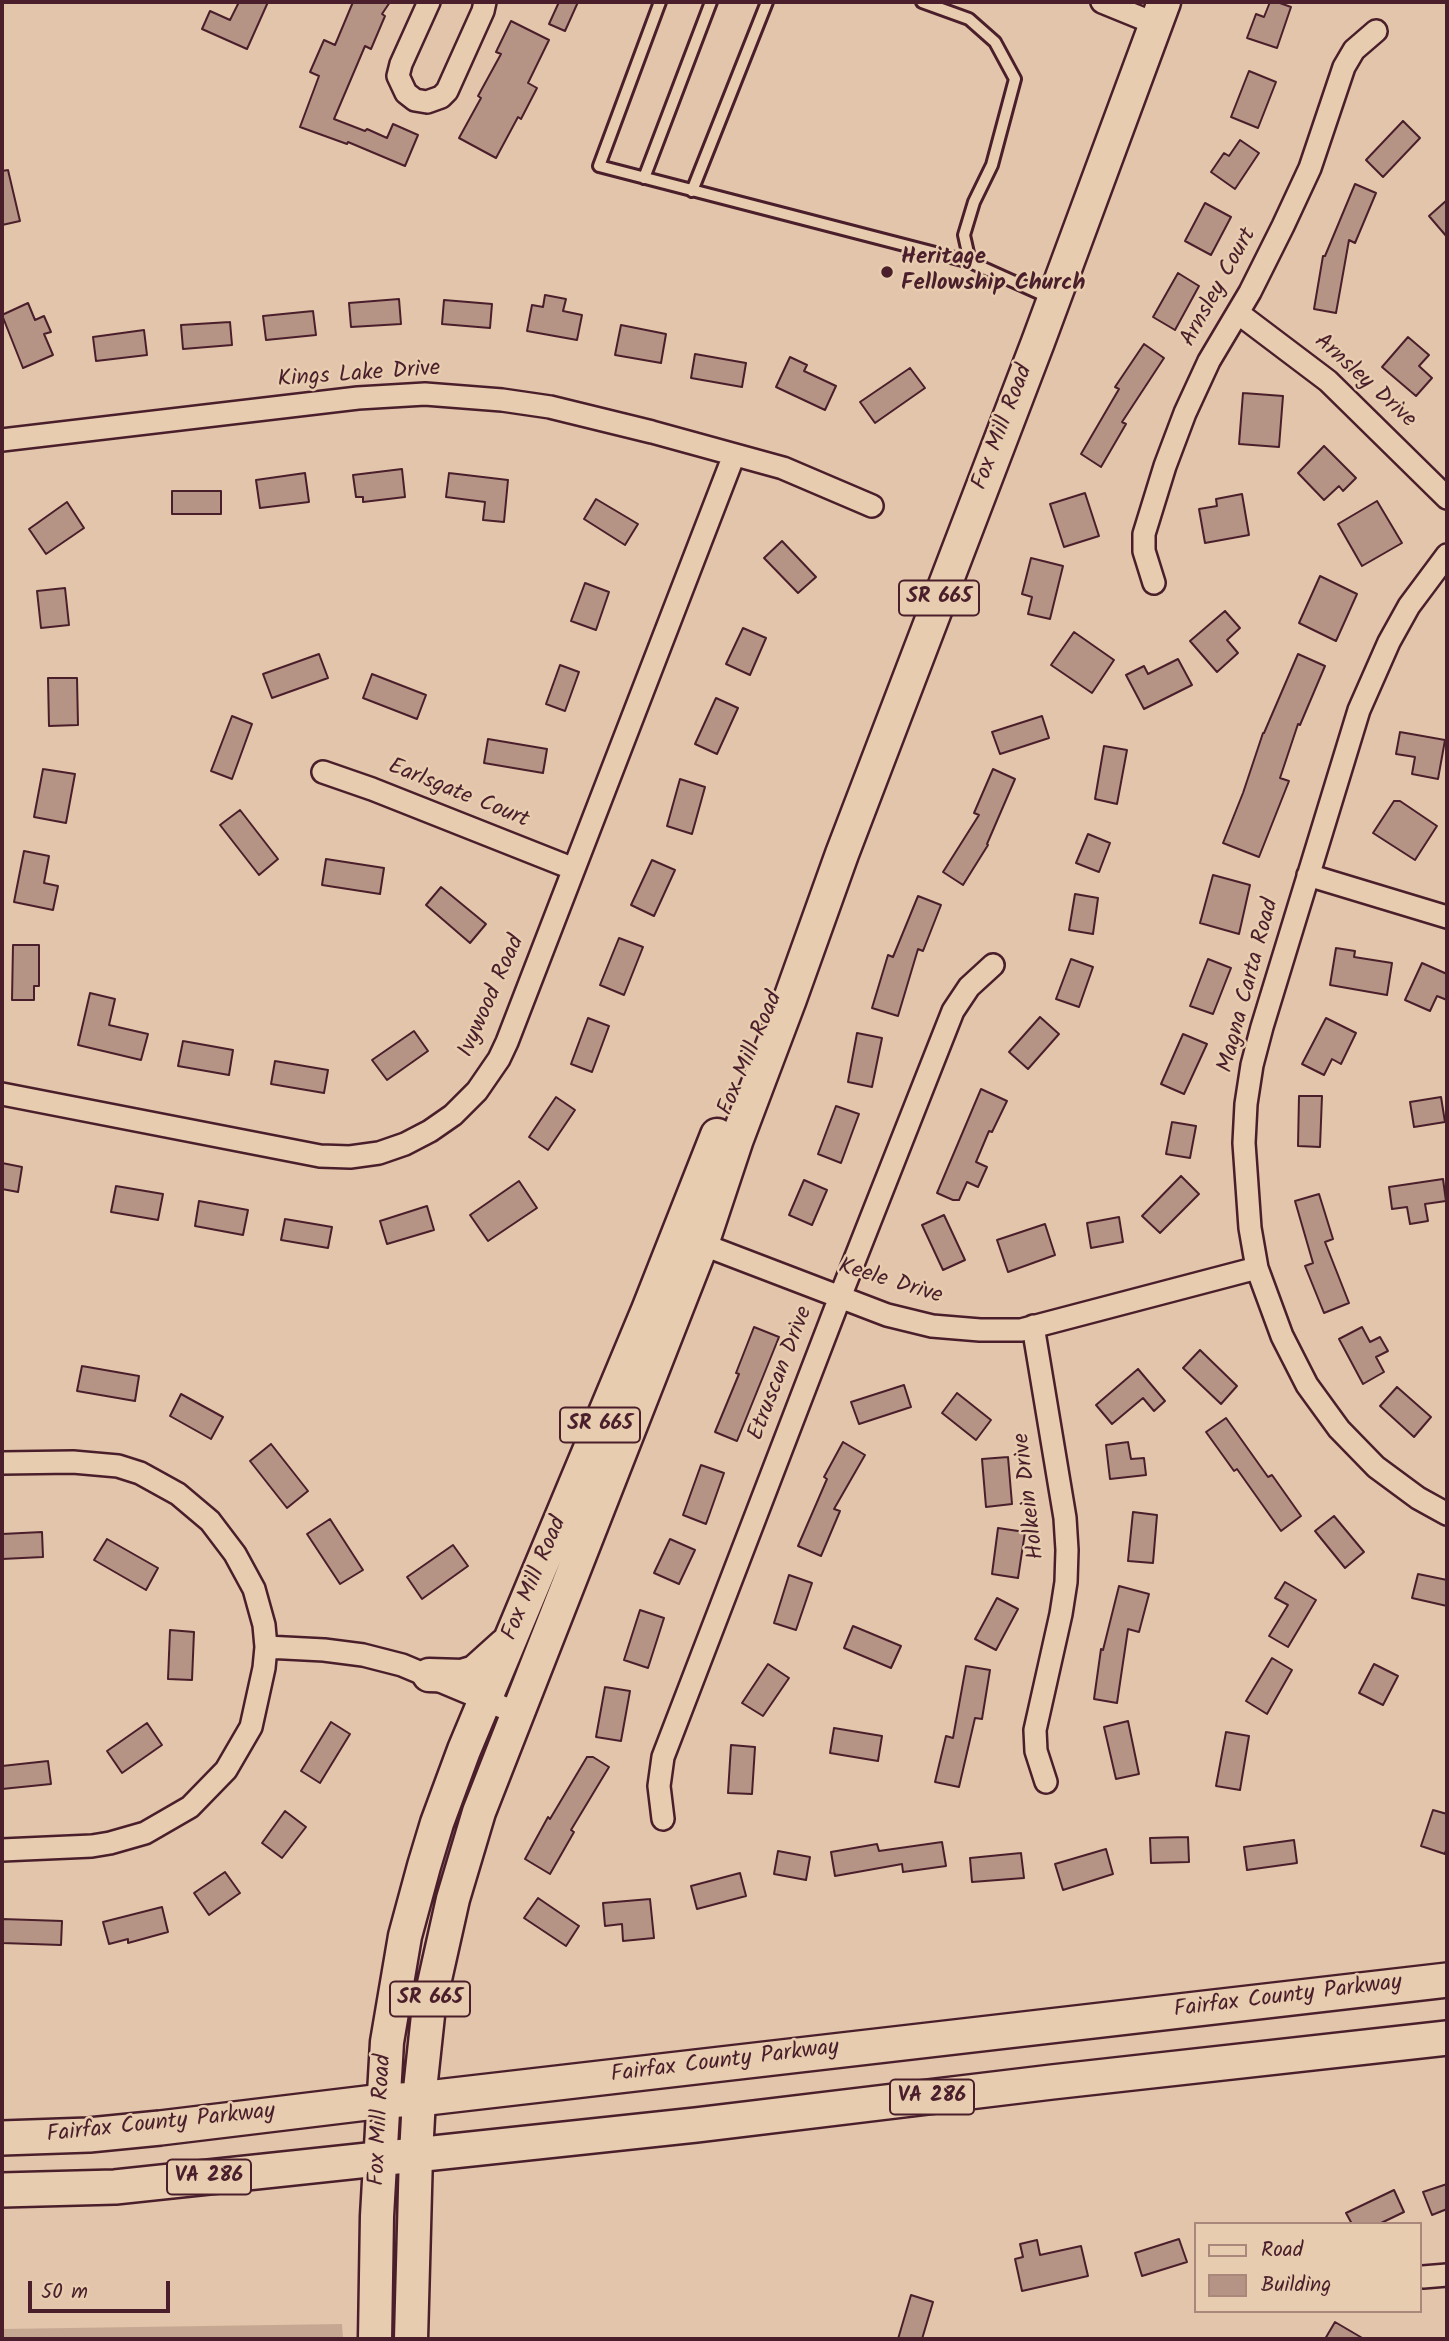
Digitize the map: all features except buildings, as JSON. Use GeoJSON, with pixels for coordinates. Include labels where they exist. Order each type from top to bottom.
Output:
{"type":"FeatureCollection","features":[{"type":"Feature","properties":{"kind":"highway","name":"Fairfax County Parkway"},"geometry":{"type":"LineString","coordinates":[[2,2138],[89,2135],[160,2128],[1447,1980]]}},
{"type":"Feature","properties":{"kind":"highway","name":"VA 286"},"geometry":{"type":"LineString","coordinates":[[2,2190],[115,2187],[696,2125],[1447,2038]]}},
{"type":"Feature","properties":{"kind":"main road","name":"Fox Mill Road"},"geometry":{"type":"LineString","coordinates":[[375,2339],[379,2158],[387,2042],[405,1936],[437,1822],[511,1639],[737,1139],[1161,8]]}},
{"type":"Feature","properties":{"kind":"main road","name":"Fox Mill Road"},"geometry":{"type":"LineString","coordinates":[[411,2339],[419,2099],[429,2006],[453,1899],[479,1812],[519,1714],[690,1239]]}},
{"type":"Feature","properties":{"kind":"main road"},"geometry":{"type":"LineString","coordinates":[[429,1675],[462,1676],[475,1672],[511,1639]]}},
{"type":"Feature","properties":{"kind":"street"},"geometry":{"type":"LineString","coordinates":[[429,2],[398,76],[406,93],[415,100],[427,102],[441,97],[447,91],[485,2]]}},
{"type":"Feature","properties":{"kind":"street"},"geometry":{"type":"LineString","coordinates":[[1102,2],[1161,8]]}},
{"type":"Feature","properties":{"kind":"street","name":"Arnsley Court"},"geometry":{"type":"LineString","coordinates":[[1154,583],[1144,551],[1144,534],[1161,477],[1190,402],[1209,361],[1238,313],[1283,226],[1310,167],[1344,67],[1354,50],[1376,31]]}},
{"type":"Feature","properties":{"kind":"street","name":"Arnsley Drive"},"geometry":{"type":"LineString","coordinates":[[1238,313],[1328,381],[1447,498]]}},
{"type":"Feature","properties":{"kind":"street","name":"Kings Lake Drive"},"geometry":{"type":"LineString","coordinates":[[2,440],[345,399],[425,394],[550,407],[652,432],[804,476],[872,506]]}},
{"type":"Feature","properties":{"kind":"street","name":"Ivywood Road"},"geometry":{"type":"LineString","coordinates":[[2,1094],[320,1156],[350,1157],[379,1153],[405,1144],[453,1115],[477,1091],[499,1059],[734,455]]}},
{"type":"Feature","properties":{"kind":"street","name":"Magna Carta Road"},"geometry":{"type":"LineString","coordinates":[[1447,555],[1409,606],[1388,642],[1368,688],[1262,1027],[1246,1104],[1244,1143],[1250,1228],[1257,1268],[1282,1336],[1307,1385],[1322,1408],[1356,1448],[1418,1499],[1447,1514]]}},
{"type":"Feature","properties":{"kind":"street","name":"Earlsgate Court"},"geometry":{"type":"LineString","coordinates":[[323,772],[373,789],[574,869]]}},
{"type":"Feature","properties":{"kind":"street"},"geometry":{"type":"LineString","coordinates":[[1308,875],[1447,917]]}},
{"type":"Feature","properties":{"kind":"street","name":"Etruscan Drive"},"geometry":{"type":"LineString","coordinates":[[663,1819],[659,1786],[663,1757],[840,1297],[953,1011],[969,987],[993,965]]}},
{"type":"Feature","properties":{"kind":"street","name":"Keele Drive"},"geometry":{"type":"LineString","coordinates":[[690,1239],[887,1315],[932,1326],[980,1330],[1021,1329],[1257,1268]]}},
{"type":"Feature","properties":{"kind":"street","name":"Holkein Drive"},"geometry":{"type":"LineString","coordinates":[[1033,1326],[1065,1518],[1067,1550],[1061,1614],[1035,1730],[1036,1751],[1046,1782]]}},
{"type":"Feature","properties":{"kind":"street"},"geometry":{"type":"LineString","coordinates":[[2,1463],[107,1464],[140,1473],[178,1494],[210,1521],[235,1553],[254,1590],[264,1625],[266,1647],[251,1727],[226,1770],[190,1807],[145,1833],[110,1843],[2,1850]]}},
{"type":"Feature","properties":{"kind":"street"},"geometry":{"type":"LineString","coordinates":[[266,1647],[324,1650],[402,1665],[519,1714]]}},
{"type":"Feature","properties":{"kind":"street"},"geometry":{"type":"LineString","coordinates":[[1423,2277],[1447,2275]]}},
{"type":"Feature","properties":{"kind":"lane"},"geometry":{"type":"LineString","coordinates":[[660,2],[599,166],[970,262],[1052,299]]}},
{"type":"Feature","properties":{"kind":"lane"},"geometry":{"type":"LineString","coordinates":[[644,178],[711,2]]}},
{"type":"Feature","properties":{"kind":"lane"},"geometry":{"type":"LineString","coordinates":[[692,191],[766,2]]}},
{"type":"Feature","properties":{"kind":"lane"},"geometry":{"type":"LineString","coordinates":[[922,2],[969,19],[995,41],[1015,79],[992,165],[974,202],[964,235],[970,262]]}},
{"type":"Feature","properties":{"kind":"shaded area"},"geometry":{"type":"Polygon","coordinates":[[[342,2324],[343,2339],[2,2339],[2,2329],[342,2324]]]}},
{"type":"Feature","properties":{"kind":"place","name":"Heritage Fellowship Church"},"geometry":{"type":"Point","coordinates":[887,272]}}]}
